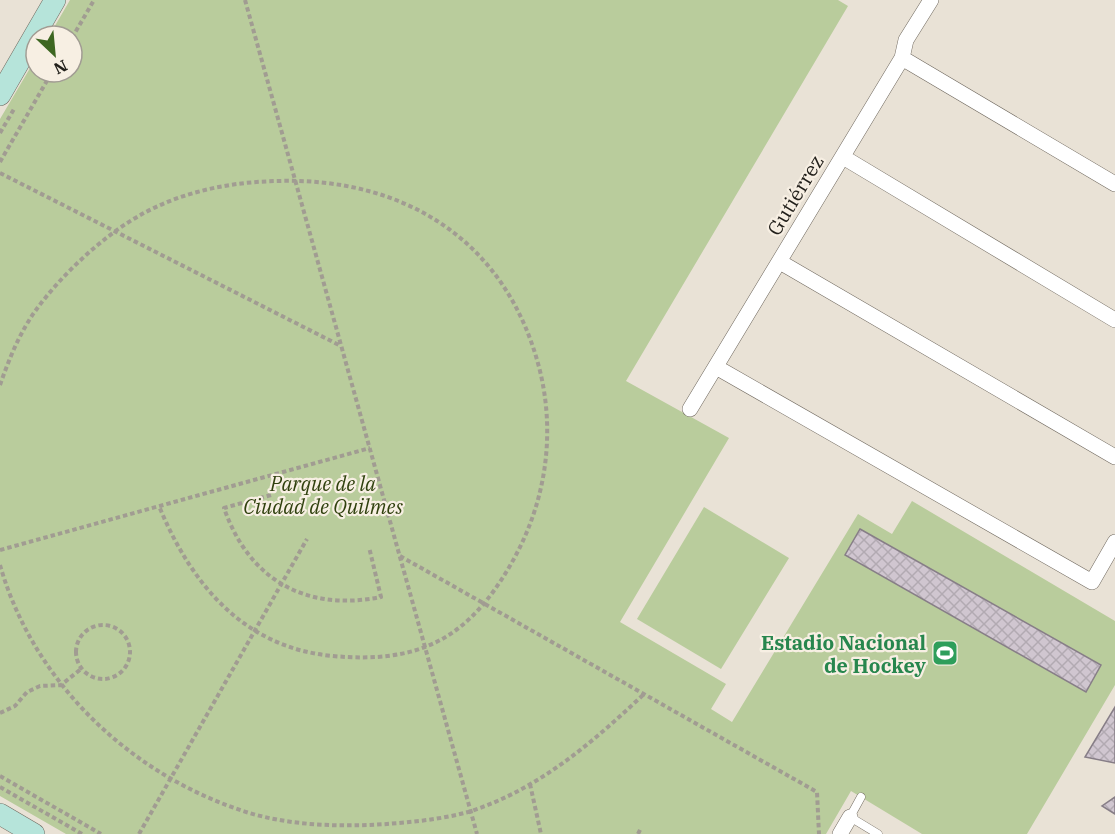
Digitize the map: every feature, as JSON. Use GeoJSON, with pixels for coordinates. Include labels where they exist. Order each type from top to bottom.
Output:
{"type":"FeatureCollection","features":[{"type":"Feature","properties":{"kind":"main road"},"geometry":{"type":"LineString","coordinates":[[0,94],[55,0]]}},
{"type":"Feature","properties":{"kind":"main road"},"geometry":{"type":"LineString","coordinates":[[0,814],[34,834]]}},
{"type":"Feature","properties":{"kind":"street","name":"Gutiérrez"},"geometry":{"type":"LineString","coordinates":[[690,409],[902,58],[906,40],[931,0]]}},
{"type":"Feature","properties":{"kind":"street"},"geometry":{"type":"LineString","coordinates":[[902,58],[1115,184]]}},
{"type":"Feature","properties":{"kind":"street"},"geometry":{"type":"LineString","coordinates":[[843,157],[1115,320]]}},
{"type":"Feature","properties":{"kind":"street"},"geometry":{"type":"LineString","coordinates":[[780,261],[1115,457]]}},
{"type":"Feature","properties":{"kind":"street"},"geometry":{"type":"LineString","coordinates":[[716,367],[1092,582],[1115,542]]}},
{"type":"Feature","properties":{"kind":"street"},"geometry":{"type":"LineString","coordinates":[[840,834],[850,817]]}},
{"type":"Feature","properties":{"kind":"lane"},"geometry":{"type":"LineString","coordinates":[[861,797],[850,817],[878,834]]}},
{"type":"Feature","properties":{"kind":"path"},"geometry":{"type":"LineString","coordinates":[[80,24],[94,0]]}},
{"type":"Feature","properties":{"kind":"path"},"geometry":{"type":"LineString","coordinates":[[245,0],[477,834]]}},
{"type":"Feature","properties":{"kind":"path"},"geometry":{"type":"LineString","coordinates":[[0,162],[45,84]]}},
{"type":"Feature","properties":{"kind":"path"},"geometry":{"type":"LineString","coordinates":[[0,173],[341,346]]}},
{"type":"Feature","properties":{"kind":"path"},"geometry":{"type":"LineString","coordinates":[[0,383],[35,311],[56,285],[85,256],[144,213],[200,191],[232,184],[295,180],[339,183],[398,199],[428,214],[455,233],[481,256],[514,303],[528,332],[543,384],[548,438],[545,467],[540,493],[524,539],[501,581],[485,604],[459,629],[425,647],[396,654],[363,657],[330,656],[273,640],[233,615],[212,596],[179,551],[159,506]]}},
{"type":"Feature","properties":{"kind":"path"},"geometry":{"type":"LineString","coordinates":[[0,550],[370,448]]}},
{"type":"Feature","properties":{"kind":"path"},"geometry":{"type":"LineString","coordinates":[[271,495],[224,508],[235,536],[246,552],[263,571],[282,585],[314,598],[331,601],[364,601],[381,597],[369,547]]}},
{"type":"Feature","properties":{"kind":"path"},"geometry":{"type":"LineString","coordinates":[[139,834],[308,539]]}},
{"type":"Feature","properties":{"kind":"path"},"geometry":{"type":"LineString","coordinates":[[399,556],[817,792],[819,834]]}},
{"type":"Feature","properties":{"kind":"path"},"geometry":{"type":"LineString","coordinates":[[0,565],[14,607],[27,634],[61,685],[87,714],[138,758],[171,778],[243,811],[313,824],[342,826],[405,823],[470,811],[530,784],[562,765],[644,694]]}},
{"type":"Feature","properties":{"kind":"path"},"geometry":{"type":"LineString","coordinates":[[111,626],[126,637],[130,646],[130,655],[123,672],[115,677],[98,679],[89,676],[81,669],[75,655],[76,646],[85,632],[93,627],[111,626]]}},
{"type":"Feature","properties":{"kind":"path"},"geometry":{"type":"LineString","coordinates":[[0,713],[15,706],[27,692],[40,686],[61,685],[81,669]]}},
{"type":"Feature","properties":{"kind":"path"},"geometry":{"type":"LineString","coordinates":[[0,776],[101,834]]}},
{"type":"Feature","properties":{"kind":"path"},"geometry":{"type":"LineString","coordinates":[[530,784],[541,834]]}},
{"type":"Feature","properties":{"kind":"path"},"geometry":{"type":"LineString","coordinates":[[0,787],[82,834]]}},
{"type":"Feature","properties":{"kind":"path"},"geometry":{"type":"LineString","coordinates":[[638,834],[641,828]]}},
{"type":"Feature","properties":{"kind":"green space","name":"Parque de la Ciudad de Quilmes"},"geometry":{"type":"Polygon","coordinates":[[[70,0],[838,0],[848,6],[626,381],[729,438],[620,622],[726,684],[711,709],[732,722],[858,514],[892,534],[912,501],[1115,621],[1115,685],[1027,834],[922,834],[851,791],[826,834],[66,834],[0,796],[0,119],[24,78],[24,84],[84,84],[84,24],[56,24],[70,0]]]}},
{"type":"Feature","properties":{"kind":"green space"},"geometry":{"type":"Polygon","coordinates":[[[704,507],[789,558],[721,669],[637,619],[704,507]]]}},
{"type":"Feature","properties":{"kind":"building"},"geometry":{"type":"Polygon","coordinates":[[[860,529],[1101,665],[1086,692],[845,555],[860,529]]]}},
{"type":"Feature","properties":{"kind":"building"},"geometry":{"type":"Polygon","coordinates":[[[1115,707],[1115,763],[1085,757],[1115,707]]]}},
{"type":"Feature","properties":{"kind":"building"},"geometry":{"type":"Polygon","coordinates":[[[1115,797],[1115,814],[1102,806],[1115,797]]]}},
{"type":"Feature","properties":{"kind":"place","name":"Estadio Nacional de Hockey"},"geometry":{"type":"Point","coordinates":[945,653]}}]}
